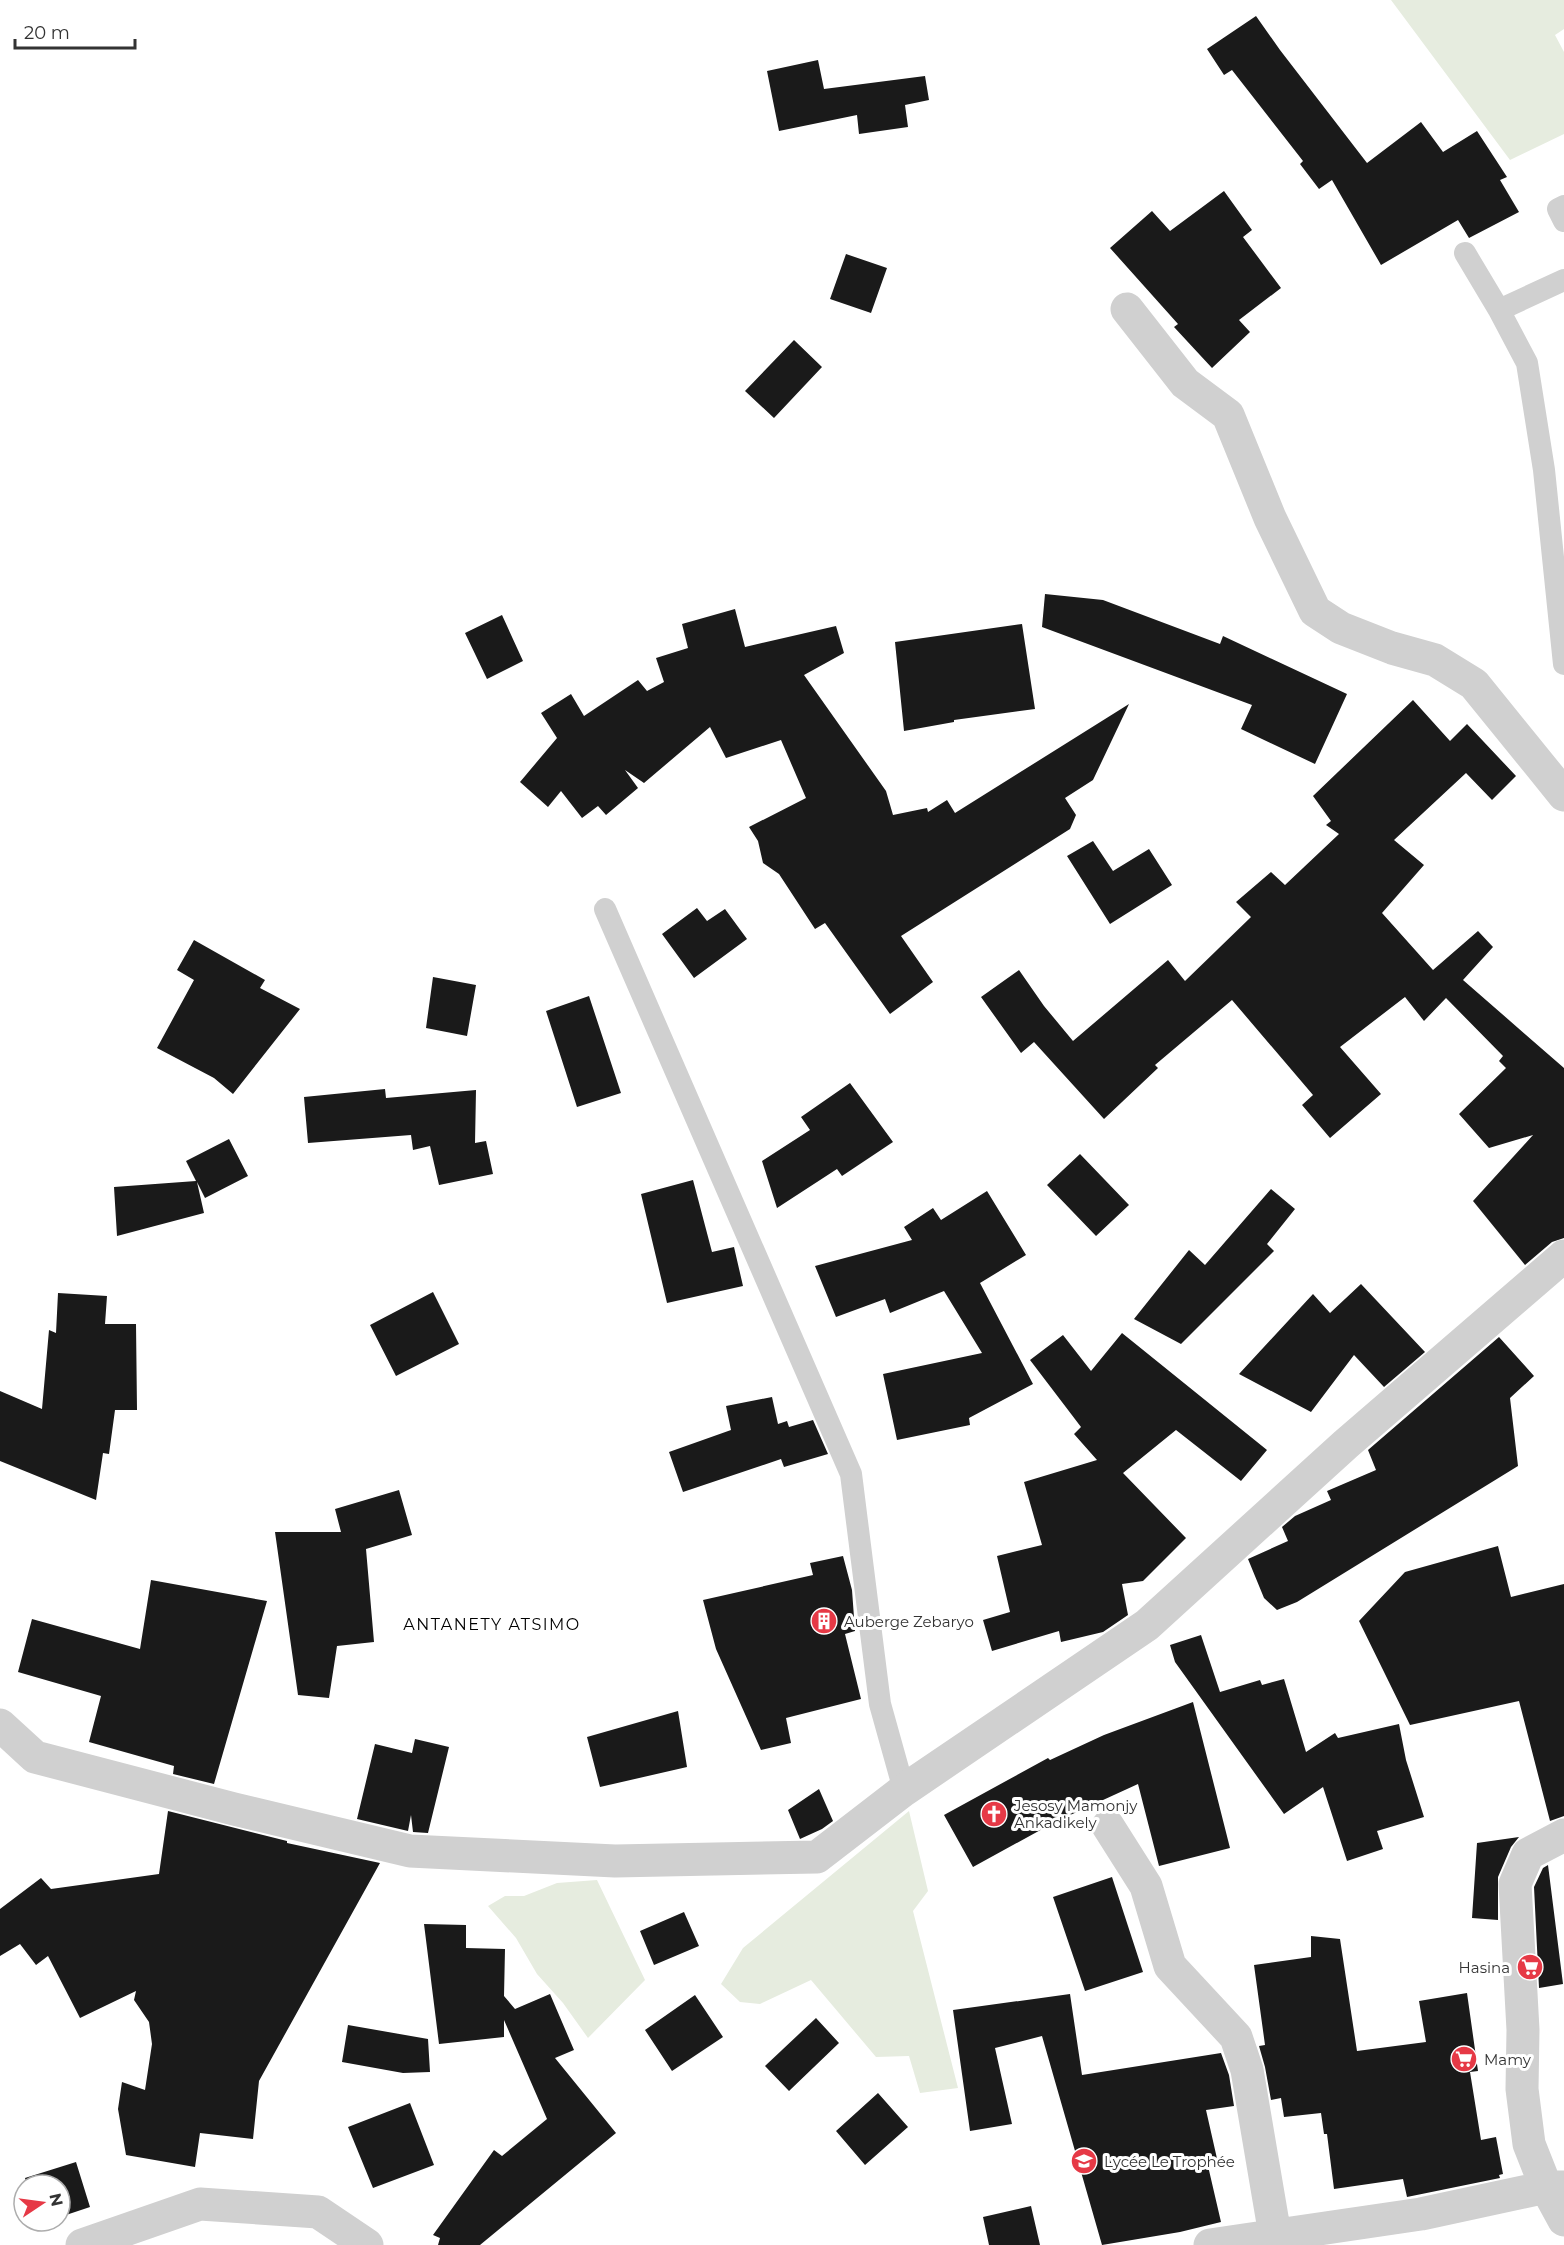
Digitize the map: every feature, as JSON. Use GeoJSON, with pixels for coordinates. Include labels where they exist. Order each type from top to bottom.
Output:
{"type":"FeatureCollection","features":[{"type":"Feature","properties":{"kind":"street"},"geometry":{"type":"LineString","coordinates":[[1127,309],[1185,383],[1227,415],[1270,518],[1315,611],[1341,628],[1392,648],[1435,660],[1474,684],[1564,795]]}},
{"type":"Feature","properties":{"kind":"street"},"geometry":{"type":"LineString","coordinates":[[0,1725],[35,1756],[234,1809],[410,1851],[615,1861],[817,1857],[904,1790],[1147,1625],[1346,1444],[1564,1256]]}},
{"type":"Feature","properties":{"kind":"street"},"geometry":{"type":"LineString","coordinates":[[1108,1826],[1146,1886],[1170,1966],[1236,2037],[1247,2070],[1275,2235]]}},
{"type":"Feature","properties":{"kind":"street"},"geometry":{"type":"LineString","coordinates":[[1564,1834],[1528,1854],[1515,1884],[1523,2030],[1522,2089],[1528,2144],[1555,2187],[1564,2220]]}},
{"type":"Feature","properties":{"kind":"street"},"geometry":{"type":"LineString","coordinates":[[1210,2245],[1420,2214],[1555,2187]]}},
{"type":"Feature","properties":{"kind":"street"},"geometry":{"type":"LineString","coordinates":[[82,2245],[200,2204],[318,2212],[367,2245]]}},
{"type":"Feature","properties":{"kind":"lane"},"geometry":{"type":"LineString","coordinates":[[1564,206],[1558,209],[1564,221]]}},
{"type":"Feature","properties":{"kind":"lane"},"geometry":{"type":"LineString","coordinates":[[1465,253],[1500,310],[1527,363],[1544,470],[1564,664]]}},
{"type":"Feature","properties":{"kind":"lane"},"geometry":{"type":"LineString","coordinates":[[1500,310],[1564,280]]}},
{"type":"Feature","properties":{"kind":"lane"},"geometry":{"type":"LineString","coordinates":[[605,909],[851,1474],[880,1704],[904,1790]]}},
{"type":"Feature","properties":{"kind":"shaded area"},"geometry":{"type":"Polygon","coordinates":[[[1391,0],[1564,0],[1564,29],[1555,35],[1564,52],[1564,134],[1510,160],[1391,0]]]}},
{"type":"Feature","properties":{"kind":"shaded area"},"geometry":{"type":"Polygon","coordinates":[[[909,1811],[928,1891],[913,1911],[958,2088],[920,2093],[909,2056],[876,2057],[811,1980],[760,2004],[740,2002],[721,1984],[743,1948],[909,1811]]]}},
{"type":"Feature","properties":{"kind":"shaded area"},"geometry":{"type":"Polygon","coordinates":[[[597,1880],[645,1980],[588,2038],[563,2003],[537,1974],[516,1938],[488,1906],[505,1896],[524,1896],[557,1883],[597,1880]]]}},
{"type":"Feature","properties":{"kind":"building"},"geometry":{"type":"Polygon","coordinates":[[[1256,16],[1367,163],[1421,122],[1443,152],[1477,131],[1507,177],[1500,180],[1519,212],[1469,238],[1458,220],[1381,265],[1332,180],[1319,189],[1300,164],[1303,161],[1232,70],[1224,75],[1207,49],[1256,16]]]}},
{"type":"Feature","properties":{"kind":"building"},"geometry":{"type":"Polygon","coordinates":[[[818,60],[824,89],[925,76],[929,100],[905,105],[908,127],[859,134],[857,115],[779,131],[767,71],[818,60]]]}},
{"type":"Feature","properties":{"kind":"building"},"geometry":{"type":"Polygon","coordinates":[[[1224,191],[1252,230],[1243,237],[1281,288],[1239,320],[1250,332],[1212,368],[1174,327],[1178,324],[1110,248],[1152,211],[1170,231],[1224,191]]]}},
{"type":"Feature","properties":{"kind":"building"},"geometry":{"type":"Polygon","coordinates":[[[846,254],[887,268],[871,313],[830,299],[846,254]]]}},
{"type":"Feature","properties":{"kind":"building"},"geometry":{"type":"Polygon","coordinates":[[[794,340],[822,367],[774,418],[745,391],[794,340]]]}},
{"type":"Feature","properties":{"kind":"building"},"geometry":{"type":"Polygon","coordinates":[[[1045,594],[1103,600],[1220,644],[1223,636],[1347,694],[1315,764],[1241,729],[1252,705],[1042,627],[1045,594]]]}},
{"type":"Feature","properties":{"kind":"building"},"geometry":{"type":"Polygon","coordinates":[[[735,609],[745,647],[836,626],[844,653],[804,675],[886,791],[893,815],[927,808],[928,812],[947,800],[955,813],[1129,704],[1093,780],[1065,798],[1076,815],[1070,829],[901,936],[933,982],[890,1014],[825,923],[815,929],[779,874],[763,863],[758,841],[749,827],[806,798],[781,740],[726,758],[710,727],[644,783],[625,770],[638,788],[606,815],[598,806],[582,818],[561,791],[548,807],[520,782],[557,738],[541,713],[571,694],[584,716],[638,680],[647,691],[664,682],[656,658],[688,648],[682,624],[735,609]]]}},
{"type":"Feature","properties":{"kind":"building"},"geometry":{"type":"Polygon","coordinates":[[[502,615],[523,661],[487,679],[465,633],[502,615]]]}},
{"type":"Feature","properties":{"kind":"building"},"geometry":{"type":"Polygon","coordinates":[[[1022,624],[1035,709],[954,720],[954,722],[904,731],[895,642],[1022,624]]]}},
{"type":"Feature","properties":{"kind":"building"},"geometry":{"type":"Polygon","coordinates":[[[1413,700],[1450,741],[1467,724],[1516,776],[1492,800],[1466,773],[1394,840],[1424,865],[1382,913],[1433,970],[1478,931],[1493,947],[1463,980],[1564,1068],[1564,1238],[1552,1242],[1525,1265],[1473,1201],[1533,1135],[1489,1148],[1459,1114],[1506,1068],[1499,1061],[1503,1056],[1446,998],[1424,1021],[1405,997],[1340,1047],[1381,1094],[1330,1138],[1302,1105],[1313,1095],[1232,1000],[1155,1065],[1158,1068],[1104,1119],[1034,1042],[1021,1053],[981,997],[1019,970],[1044,1006],[1073,1041],[1168,960],[1185,981],[1251,917],[1236,902],[1271,872],[1285,885],[1339,834],[1326,825],[1331,821],[1313,796],[1413,700]]]}},
{"type":"Feature","properties":{"kind":"building"},"geometry":{"type":"Polygon","coordinates":[[[1093,841],[1113,871],[1149,849],[1172,885],[1110,924],[1067,856],[1093,841]]]}},
{"type":"Feature","properties":{"kind":"building"},"geometry":{"type":"Polygon","coordinates":[[[697,908],[707,921],[725,909],[747,939],[694,978],[662,934],[697,908]]]}},
{"type":"Feature","properties":{"kind":"building"},"geometry":{"type":"Polygon","coordinates":[[[194,940],[265,980],[260,988],[300,1009],[233,1094],[214,1078],[157,1048],[194,980],[177,970],[194,940]]]}},
{"type":"Feature","properties":{"kind":"building"},"geometry":{"type":"Polygon","coordinates":[[[433,977],[476,985],[467,1036],[426,1028],[433,977]]]}},
{"type":"Feature","properties":{"kind":"building"},"geometry":{"type":"Polygon","coordinates":[[[589,996],[621,1093],[577,1107],[546,1011],[589,996]]]}},
{"type":"Feature","properties":{"kind":"building"},"geometry":{"type":"Polygon","coordinates":[[[850,1083],[893,1142],[842,1176],[837,1169],[777,1208],[762,1161],[810,1130],[801,1117],[850,1083]]]}},
{"type":"Feature","properties":{"kind":"building"},"geometry":{"type":"Polygon","coordinates":[[[385,1089],[386,1098],[476,1090],[475,1143],[486,1141],[493,1174],[439,1185],[430,1146],[413,1150],[411,1135],[308,1143],[304,1097],[385,1089]]]}},
{"type":"Feature","properties":{"kind":"building"},"geometry":{"type":"Polygon","coordinates":[[[229,1139],[248,1176],[205,1198],[197,1182],[204,1213],[117,1236],[114,1187],[196,1181],[186,1161],[229,1139]]]}},
{"type":"Feature","properties":{"kind":"building"},"geometry":{"type":"Polygon","coordinates":[[[1080,1154],[1129,1205],[1096,1236],[1047,1185],[1080,1154]]]}},
{"type":"Feature","properties":{"kind":"building"},"geometry":{"type":"Polygon","coordinates":[[[693,1180],[712,1252],[734,1247],[743,1286],[667,1303],[641,1194],[693,1180]]]}},
{"type":"Feature","properties":{"kind":"building"},"geometry":{"type":"Polygon","coordinates":[[[1271,1189],[1295,1209],[1267,1244],[1274,1251],[1181,1344],[1134,1319],[1189,1250],[1205,1265],[1271,1189]]]}},
{"type":"Feature","properties":{"kind":"building"},"geometry":{"type":"Polygon","coordinates":[[[987,1191],[1026,1255],[980,1283],[1033,1384],[969,1418],[970,1425],[897,1440],[883,1374],[982,1353],[944,1291],[890,1313],[885,1299],[836,1317],[815,1266],[912,1240],[904,1227],[933,1208],[941,1220],[987,1191]]]}},
{"type":"Feature","properties":{"kind":"building"},"geometry":{"type":"Polygon","coordinates":[[[1361,1284],[1425,1352],[1384,1387],[1354,1355],[1311,1412],[1239,1374],[1313,1294],[1330,1313],[1361,1284]]]}},
{"type":"Feature","properties":{"kind":"building"},"geometry":{"type":"Polygon","coordinates":[[[433,1292],[459,1344],[396,1376],[370,1325],[433,1292]]]}},
{"type":"Feature","properties":{"kind":"building"},"geometry":{"type":"Polygon","coordinates":[[[58,1293],[107,1296],[105,1324],[136,1324],[137,1410],[115,1410],[109,1454],[103,1453],[96,1500],[0,1461],[0,1391],[42,1409],[49,1330],[56,1333],[58,1293]]]}},
{"type":"Feature","properties":{"kind":"building"},"geometry":{"type":"Polygon","coordinates":[[[1122,1333],[1267,1450],[1241,1481],[1176,1430],[1123,1473],[1186,1538],[1143,1581],[1122,1584],[1128,1615],[1103,1632],[1061,1642],[1059,1631],[992,1651],[983,1620],[1010,1612],[997,1556],[1042,1545],[1024,1482],[1097,1460],[1074,1434],[1081,1427],[1030,1360],[1063,1335],[1091,1371],[1122,1333]]]}},
{"type":"Feature","properties":{"kind":"building"},"geometry":{"type":"Polygon","coordinates":[[[1499,1337],[1534,1376],[1510,1398],[1518,1466],[1297,1602],[1277,1610],[1264,1598],[1248,1559],[1288,1541],[1282,1527],[1295,1516],[1331,1500],[1327,1491],[1376,1470],[1368,1450],[1499,1337]]]}},
{"type":"Feature","properties":{"kind":"building"},"geometry":{"type":"Polygon","coordinates":[[[772,1397],[778,1424],[787,1421],[789,1427],[813,1420],[828,1454],[784,1467],[781,1459],[683,1492],[669,1452],[731,1430],[726,1406],[772,1397]]]}},
{"type":"Feature","properties":{"kind":"building"},"geometry":{"type":"Polygon","coordinates":[[[399,1490],[412,1535],[366,1549],[374,1642],[337,1646],[329,1698],[298,1695],[275,1532],[341,1532],[335,1509],[399,1490]]]}},
{"type":"Feature","properties":{"kind":"building"},"geometry":{"type":"Polygon","coordinates":[[[1498,1546],[1511,1597],[1564,1584],[1564,1816],[1550,1821],[1519,1701],[1410,1725],[1359,1621],[1405,1572],[1498,1546]]]}},
{"type":"Feature","properties":{"kind":"building"},"geometry":{"type":"Polygon","coordinates":[[[843,1556],[852,1590],[855,1631],[845,1634],[861,1699],[786,1718],[791,1743],[761,1750],[716,1649],[703,1600],[813,1575],[810,1563],[843,1556]]]}},
{"type":"Feature","properties":{"kind":"building"},"geometry":{"type":"Polygon","coordinates":[[[151,1580],[267,1601],[214,1784],[173,1774],[174,1766],[89,1742],[101,1696],[18,1672],[32,1619],[140,1649],[151,1580]]]}},
{"type":"Feature","properties":{"kind":"building"},"geometry":{"type":"Polygon","coordinates":[[[1201,1635],[1220,1692],[1260,1680],[1262,1685],[1284,1679],[1306,1752],[1335,1733],[1338,1738],[1399,1724],[1406,1760],[1424,1817],[1377,1831],[1383,1849],[1347,1861],[1323,1787],[1284,1814],[1175,1662],[1170,1645],[1201,1635]]]}},
{"type":"Feature","properties":{"kind":"building"},"geometry":{"type":"Polygon","coordinates":[[[1193,1702],[1230,1848],[1159,1866],[1138,1784],[1055,1822],[973,1867],[944,1815],[1048,1758],[1050,1760],[1104,1735],[1193,1702]]]}},
{"type":"Feature","properties":{"kind":"building"},"geometry":{"type":"Polygon","coordinates":[[[678,1711],[687,1767],[600,1787],[587,1737],[678,1711]]]}},
{"type":"Feature","properties":{"kind":"building"},"geometry":{"type":"Polygon","coordinates":[[[415,1739],[449,1747],[428,1833],[413,1832],[411,1815],[408,1831],[357,1819],[375,1744],[412,1753],[415,1739]]]}},
{"type":"Feature","properties":{"kind":"building"},"geometry":{"type":"Polygon","coordinates":[[[819,1789],[833,1821],[800,1839],[788,1810],[819,1789]]]}},
{"type":"Feature","properties":{"kind":"building"},"geometry":{"type":"Polygon","coordinates":[[[168,1811],[287,1841],[287,1843],[380,1863],[259,2081],[253,2139],[200,2133],[195,2167],[126,2155],[118,2109],[122,2082],[145,2090],[152,2044],[149,2022],[134,2000],[136,1991],[80,2018],[48,1956],[36,1965],[20,1944],[0,1956],[0,1909],[41,1878],[51,1889],[159,1874],[168,1811]]]}},
{"type":"Feature","properties":{"kind":"building"},"geometry":{"type":"Polygon","coordinates":[[[1519,1837],[1511,1847],[1498,1877],[1498,1920],[1472,1918],[1477,1843],[1519,1837]]]}},
{"type":"Feature","properties":{"kind":"building"},"geometry":{"type":"Polygon","coordinates":[[[1548,1865],[1563,1984],[1539,1988],[1534,1887],[1543,1868],[1548,1865]]]}},
{"type":"Feature","properties":{"kind":"building"},"geometry":{"type":"Polygon","coordinates":[[[1112,1877],[1143,1972],[1085,1991],[1053,1897],[1112,1877]]]}},
{"type":"Feature","properties":{"kind":"building"},"geometry":{"type":"Polygon","coordinates":[[[684,1912],[699,1946],[654,1965],[640,1931],[684,1912]]]}},
{"type":"Feature","properties":{"kind":"building"},"geometry":{"type":"Polygon","coordinates":[[[424,1924],[466,1925],[466,1948],[505,1949],[504,1996],[515,2009],[550,1994],[574,2050],[555,2058],[616,2133],[480,2245],[438,2245],[440,2238],[433,2235],[494,2150],[502,2156],[547,2119],[504,2020],[504,2037],[439,2044],[424,1924]]]}},
{"type":"Feature","properties":{"kind":"building"},"geometry":{"type":"Polygon","coordinates":[[[1311,1936],[1340,1939],[1357,2051],[1426,2042],[1419,2001],[1467,1993],[1478,2071],[1470,2072],[1481,2140],[1496,2137],[1503,2174],[1499,2175],[1500,2178],[1407,2197],[1403,2179],[1334,2189],[1327,2134],[1324,2134],[1321,2113],[1284,2117],[1281,2098],[1271,2100],[1259,2046],[1265,2045],[1254,1965],[1311,1957],[1311,1936]]]}},
{"type":"Feature","properties":{"kind":"building"},"geometry":{"type":"Polygon","coordinates":[[[1070,1994],[1082,2075],[1221,2053],[1229,2075],[1234,2106],[1206,2110],[1218,2163],[1208,2166],[1221,2222],[1180,2232],[1102,2245],[1042,2036],[995,2048],[1012,2124],[970,2131],[953,2010],[1070,1994]]]}},
{"type":"Feature","properties":{"kind":"building"},"geometry":{"type":"Polygon","coordinates":[[[695,1995],[723,2037],[672,2071],[645,2030],[695,1995]]]}},
{"type":"Feature","properties":{"kind":"building"},"geometry":{"type":"Polygon","coordinates":[[[816,2018],[839,2043],[789,2091],[765,2066],[816,2018]]]}},
{"type":"Feature","properties":{"kind":"building"},"geometry":{"type":"Polygon","coordinates":[[[348,2025],[428,2039],[430,2072],[403,2073],[342,2062],[348,2025]]]}},
{"type":"Feature","properties":{"kind":"building"},"geometry":{"type":"Polygon","coordinates":[[[878,2093],[908,2127],[865,2165],[836,2131],[878,2093]]]}},
{"type":"Feature","properties":{"kind":"building"},"geometry":{"type":"Polygon","coordinates":[[[410,2103],[434,2165],[373,2188],[348,2127],[410,2103]]]}},
{"type":"Feature","properties":{"kind":"building"},"geometry":{"type":"Polygon","coordinates":[[[76,2162],[90,2207],[72,2213],[72,2173],[41,2173],[76,2162]]]}},
{"type":"Feature","properties":{"kind":"building"},"geometry":{"type":"Polygon","coordinates":[[[1031,2206],[1040,2245],[989,2245],[983,2217],[1031,2206]]]}},
{"type":"Feature","properties":{"kind":"place","name":"Auberge Zebaryo"},"geometry":{"type":"Point","coordinates":[824,1621]}},
{"type":"Feature","properties":{"kind":"place","name":"Jesosy Mamonjy Ankadikely"},"geometry":{"type":"Point","coordinates":[994,1814]}},
{"type":"Feature","properties":{"kind":"place","name":"Hasina"},"geometry":{"type":"Point","coordinates":[1530,1967]}},
{"type":"Feature","properties":{"kind":"place","name":"Mamy"},"geometry":{"type":"Point","coordinates":[1464,2059]}},
{"type":"Feature","properties":{"kind":"place","name":"Lycée Le Trophée"},"geometry":{"type":"Point","coordinates":[1084,2161]}},
{"type":"Feature","properties":{"kind":"district","name":"ANTANETY ATSIMO"},"geometry":{"type":"Point","coordinates":[492,1624]}}]}
